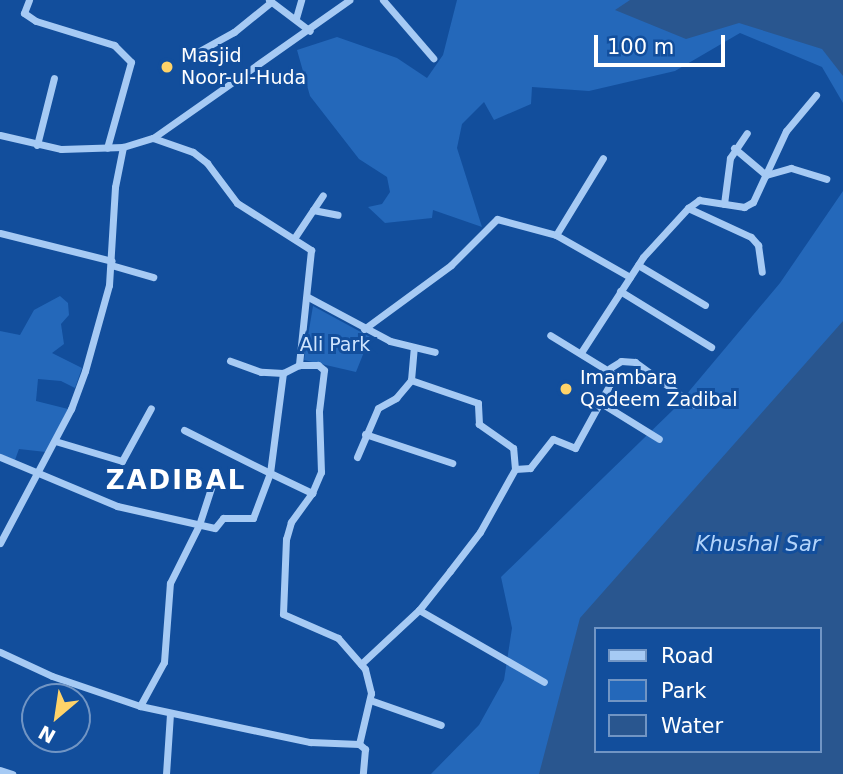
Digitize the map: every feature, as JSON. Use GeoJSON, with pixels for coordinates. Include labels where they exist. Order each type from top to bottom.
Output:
{"type":"FeatureCollection","features":[{"type":"Feature","properties":{"kind":"street"},"geometry":{"type":"LineString","coordinates":[[29,0],[24,12],[36,21],[114,45],[131,62],[107,148]]}},
{"type":"Feature","properties":{"kind":"street"},"geometry":{"type":"LineString","coordinates":[[296,18],[301,0]]}},
{"type":"Feature","properties":{"kind":"street"},"geometry":{"type":"LineString","coordinates":[[0,135],[37,145],[107,148],[123,147],[153,138],[310,32],[349,0]]}},
{"type":"Feature","properties":{"kind":"street"},"geometry":{"type":"LineString","coordinates":[[383,0],[433,58]]}},
{"type":"Feature","properties":{"kind":"street"},"geometry":{"type":"LineString","coordinates":[[184,60],[234,32],[270,1],[296,18],[310,32]]}},
{"type":"Feature","properties":{"kind":"street"},"geometry":{"type":"LineString","coordinates":[[37,145],[54,78]]}},
{"type":"Feature","properties":{"kind":"street"},"geometry":{"type":"LineString","coordinates":[[582,351],[638,265],[688,208],[699,200],[750,205],[786,131],[816,95]]}},
{"type":"Feature","properties":{"kind":"street"},"geometry":{"type":"LineString","coordinates":[[724,204],[726,172],[734,148],[747,133]]}},
{"type":"Feature","properties":{"kind":"street"},"geometry":{"type":"LineString","coordinates":[[153,138],[193,152],[207,163],[237,204],[295,237],[311,250],[309,296],[299,365]]}},
{"type":"Feature","properties":{"kind":"street"},"geometry":{"type":"LineString","coordinates":[[0,543],[55,440],[85,371],[112,263],[115,187],[123,147]]}},
{"type":"Feature","properties":{"kind":"street"},"geometry":{"type":"LineString","coordinates":[[734,148],[766,175]]}},
{"type":"Feature","properties":{"kind":"street"},"geometry":{"type":"LineString","coordinates":[[556,235],[603,158]]}},
{"type":"Feature","properties":{"kind":"street"},"geometry":{"type":"LineString","coordinates":[[766,175],[791,168],[826,179]]}},
{"type":"Feature","properties":{"kind":"street"},"geometry":{"type":"LineString","coordinates":[[295,237],[323,195]]}},
{"type":"Feature","properties":{"kind":"street"},"geometry":{"type":"LineString","coordinates":[[688,208],[751,237],[758,245],[762,272]]}},
{"type":"Feature","properties":{"kind":"street"},"geometry":{"type":"LineString","coordinates":[[313,210],[338,215]]}},
{"type":"Feature","properties":{"kind":"street"},"geometry":{"type":"LineString","coordinates":[[364,329],[451,265],[496,219],[556,235],[630,277]]}},
{"type":"Feature","properties":{"kind":"street"},"geometry":{"type":"LineString","coordinates":[[0,233],[112,263],[153,277]]}},
{"type":"Feature","properties":{"kind":"street"},"geometry":{"type":"LineString","coordinates":[[638,265],[705,305]]}},
{"type":"Feature","properties":{"kind":"street"},"geometry":{"type":"LineString","coordinates":[[620,290],[710,347]]}},
{"type":"Feature","properties":{"kind":"street"},"geometry":{"type":"LineString","coordinates":[[309,296],[364,329],[414,348],[435,352]]}},
{"type":"Feature","properties":{"kind":"street"},"geometry":{"type":"LineString","coordinates":[[515,469],[530,468],[553,439],[575,448],[615,375],[610,368],[550,335]]}},
{"type":"Feature","properties":{"kind":"street"},"geometry":{"type":"LineString","coordinates":[[356,457],[378,408],[396,398],[411,380],[414,348]]}},
{"type":"Feature","properties":{"kind":"street"},"geometry":{"type":"LineString","coordinates":[[230,361],[261,372],[283,373],[299,365],[318,365],[324,370],[319,411],[321,472],[312,493],[291,522],[286,539],[283,614],[338,638],[361,664],[369,681],[370,701],[359,744]]}},
{"type":"Feature","properties":{"kind":"street"},"geometry":{"type":"LineString","coordinates":[[610,368],[621,361],[635,362],[693,404]]}},
{"type":"Feature","properties":{"kind":"street"},"geometry":{"type":"LineString","coordinates":[[0,457],[117,506],[215,528],[223,518],[253,518],[271,473],[283,373]]}},
{"type":"Feature","properties":{"kind":"street"},"geometry":{"type":"LineString","coordinates":[[361,664],[419,610],[480,532],[515,469],[513,448],[479,424],[478,403],[411,380]]}},
{"type":"Feature","properties":{"kind":"street"},"geometry":{"type":"LineString","coordinates":[[601,403],[659,439]]}},
{"type":"Feature","properties":{"kind":"street"},"geometry":{"type":"LineString","coordinates":[[55,440],[122,461],[151,408]]}},
{"type":"Feature","properties":{"kind":"street"},"geometry":{"type":"LineString","coordinates":[[184,430],[312,493]]}},
{"type":"Feature","properties":{"kind":"street"},"geometry":{"type":"LineString","coordinates":[[365,434],[452,463]]}},
{"type":"Feature","properties":{"kind":"street"},"geometry":{"type":"LineString","coordinates":[[139,706],[166,655],[170,583],[199,525],[212,485]]}},
{"type":"Feature","properties":{"kind":"street"},"geometry":{"type":"LineString","coordinates":[[419,610],[544,682]]}},
{"type":"Feature","properties":{"kind":"street"},"geometry":{"type":"LineString","coordinates":[[0,652],[52,676],[139,706],[310,741],[359,744],[365,749],[363,774]]}},
{"type":"Feature","properties":{"kind":"street"},"geometry":{"type":"LineString","coordinates":[[370,701],[441,725]]}},
{"type":"Feature","properties":{"kind":"street"},"geometry":{"type":"LineString","coordinates":[[166,774],[170,713]]}},
{"type":"Feature","properties":{"kind":"street"},"geometry":{"type":"LineString","coordinates":[[0,770],[12,774]]}},
{"type":"Feature","properties":{"kind":"green space"},"geometry":{"type":"Polygon","coordinates":[[[457,0],[843,0],[843,103],[822,67],[740,33],[675,71],[589,91],[532,87],[531,104],[494,120],[484,102],[462,124],[457,148],[482,227],[433,210],[432,218],[385,223],[368,207],[382,204],[390,192],[387,177],[359,159],[310,96],[297,50],[337,37],[397,58],[427,78],[443,55],[457,0]]]}},
{"type":"Feature","properties":{"kind":"green space"},"geometry":{"type":"Polygon","coordinates":[[[843,191],[843,774],[431,774],[479,725],[504,680],[512,628],[501,577],[675,408],[780,283],[843,191]]]}},
{"type":"Feature","properties":{"kind":"green space"},"geometry":{"type":"Polygon","coordinates":[[[60,296],[68,303],[69,315],[61,324],[64,344],[52,353],[82,368],[75,388],[61,381],[38,379],[36,401],[68,409],[46,452],[19,449],[15,460],[0,454],[0,331],[20,335],[34,310],[60,296]]]}},
{"type":"Feature","properties":{"kind":"green space","name":"Ali Park"},"geometry":{"type":"Polygon","coordinates":[[[313,306],[370,337],[356,372],[304,360],[313,306]]]}},
{"type":"Feature","properties":{"kind":"water"},"geometry":{"type":"Polygon","coordinates":[[[630,0],[843,0],[843,76],[822,49],[739,23],[686,39],[615,10],[630,0]]]}},
{"type":"Feature","properties":{"kind":"water","name":"Khushal Sar"},"geometry":{"type":"Polygon","coordinates":[[[843,321],[843,774],[539,774],[580,618],[843,321]]]}},
{"type":"Feature","properties":{"kind":"place","name":"Masjid Noor-ul-Huda"},"geometry":{"type":"Point","coordinates":[167,67]}},
{"type":"Feature","properties":{"kind":"place","name":"Imambara Qadeem Zadibal"},"geometry":{"type":"Point","coordinates":[566,389]}},
{"type":"Feature","properties":{"kind":"district","name":"ZADIBAL"},"geometry":{"type":"Point","coordinates":[176,481]}}]}
